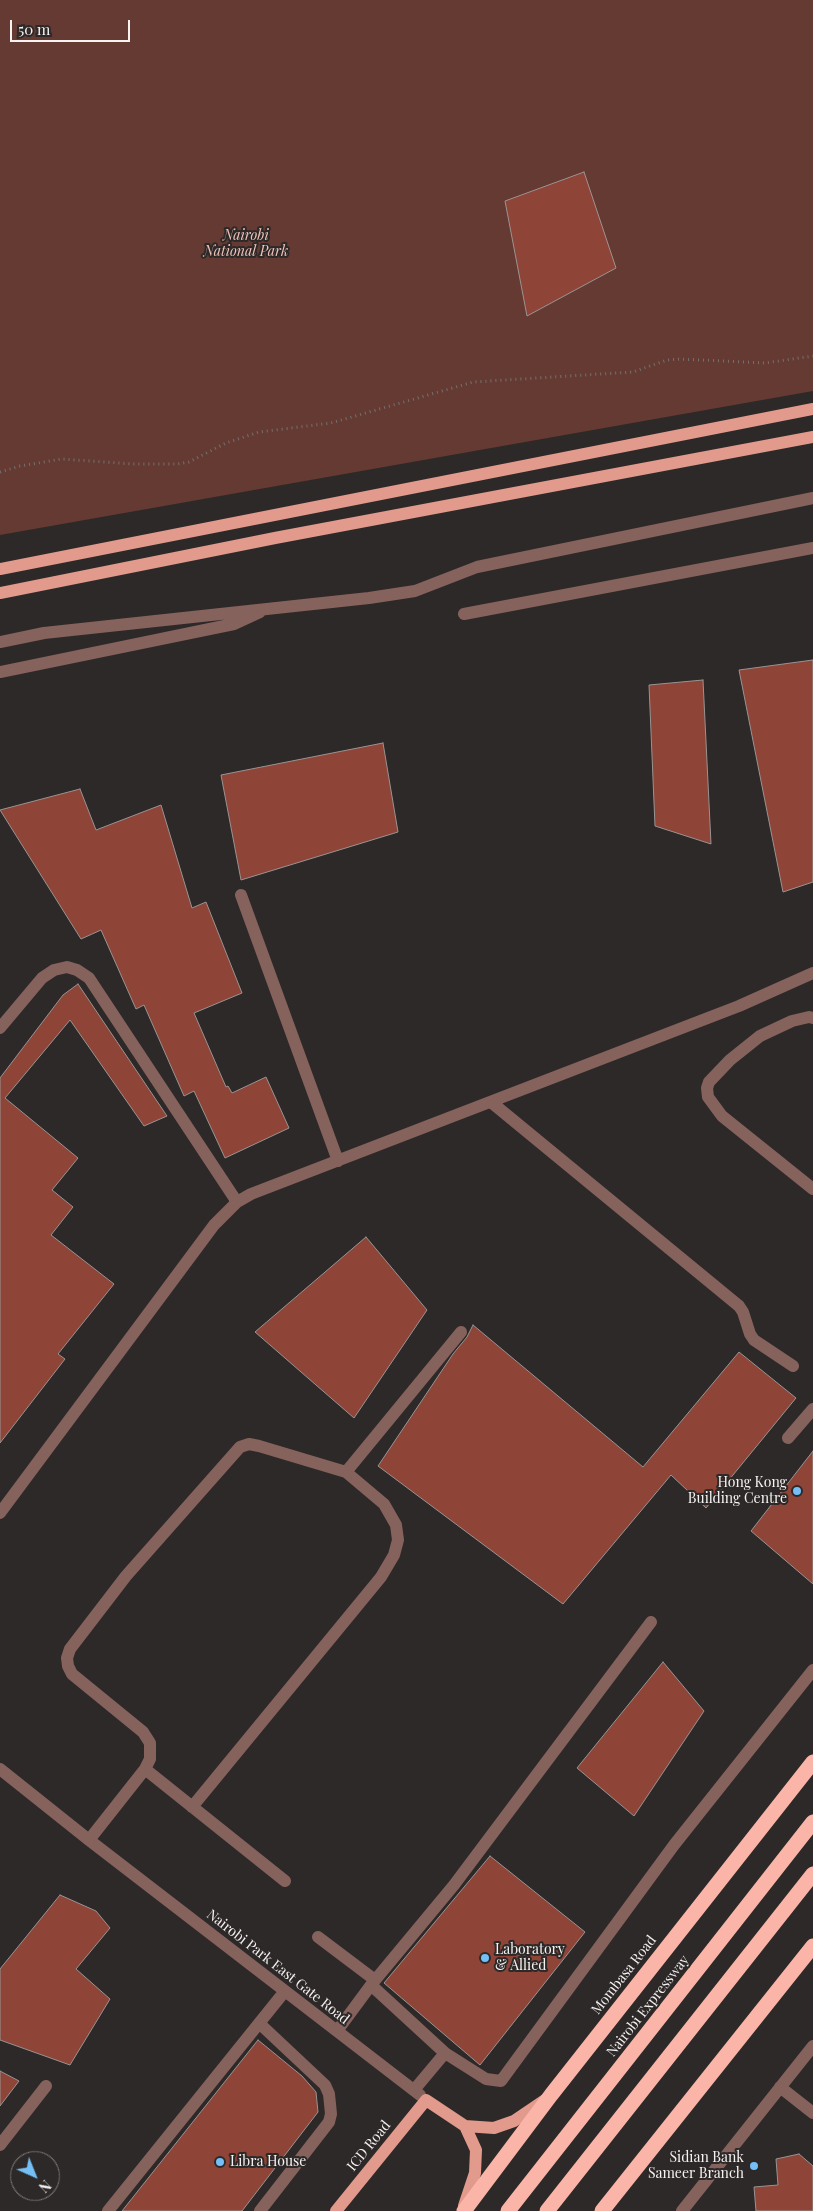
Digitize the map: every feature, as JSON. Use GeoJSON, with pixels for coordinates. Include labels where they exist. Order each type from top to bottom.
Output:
{"type":"FeatureCollection","features":[{"type":"Feature","properties":{"kind":"highway","name":"Mombasa Road"},"geometry":{"type":"LineString","coordinates":[[463,2211],[551,2095],[813,1762]]}},
{"type":"Feature","properties":{"kind":"highway","name":"Nairobi Expressway"},"geometry":{"type":"LineString","coordinates":[[508,2211],[813,1822]]}},
{"type":"Feature","properties":{"kind":"highway"},"geometry":{"type":"LineString","coordinates":[[547,2211],[813,1874]]}},
{"type":"Feature","properties":{"kind":"highway"},"geometry":{"type":"LineString","coordinates":[[602,2211],[813,1946]]}},
{"type":"Feature","properties":{"kind":"main road"},"geometry":{"type":"LineString","coordinates":[[0,570],[813,410]]}},
{"type":"Feature","properties":{"kind":"main road"},"geometry":{"type":"LineString","coordinates":[[0,593],[275,538],[813,437]]}},
{"type":"Feature","properties":{"kind":"main road","name":"Nairobi Park East Gate Road"},"geometry":{"type":"LineString","coordinates":[[426,2100],[465,2126],[494,2128],[514,2121],[551,2095]]}},
{"type":"Feature","properties":{"kind":"main road","name":"ICD Road"},"geometry":{"type":"LineString","coordinates":[[336,2211],[426,2100]]}},
{"type":"Feature","properties":{"kind":"main road"},"geometry":{"type":"LineString","coordinates":[[463,2211],[474,2173],[476,2150],[465,2126]]}},
{"type":"Feature","properties":{"kind":"street"},"geometry":{"type":"LineString","coordinates":[[0,642],[44,633],[415,590],[477,567],[813,498]]}},
{"type":"Feature","properties":{"kind":"street"},"geometry":{"type":"LineString","coordinates":[[464,614],[813,548]]}},
{"type":"Feature","properties":{"kind":"street"},"geometry":{"type":"LineString","coordinates":[[0,672],[234,624],[248,619],[264,609]]}},
{"type":"Feature","properties":{"kind":"street"},"geometry":{"type":"LineString","coordinates":[[241,895],[338,1161]]}},
{"type":"Feature","properties":{"kind":"street"},"geometry":{"type":"LineString","coordinates":[[0,1028],[42,978],[54,970],[67,967],[77,970],[89,978],[237,1202]]}},
{"type":"Feature","properties":{"kind":"street"},"geometry":{"type":"LineString","coordinates":[[0,1513],[214,1225],[237,1202],[251,1194],[739,1006],[813,973]]}},
{"type":"Feature","properties":{"kind":"street"},"geometry":{"type":"LineString","coordinates":[[813,1018],[809,1017],[792,1021],[760,1036],[730,1060],[709,1082],[707,1088],[708,1097],[722,1116],[813,1189]]}},
{"type":"Feature","properties":{"kind":"street"},"geometry":{"type":"LineString","coordinates":[[491,1102],[739,1306],[754,1340],[793,1366]]}},
{"type":"Feature","properties":{"kind":"street"},"geometry":{"type":"LineString","coordinates":[[346,1472],[461,1332]]}},
{"type":"Feature","properties":{"kind":"street"},"geometry":{"type":"LineString","coordinates":[[788,1438],[813,1409]]}},
{"type":"Feature","properties":{"kind":"street"},"geometry":{"type":"LineString","coordinates":[[89,1840],[145,1769],[150,1759],[150,1743],[143,1732],[72,1674],[68,1666],[70,1649],[126,1576],[240,1447],[249,1444],[259,1446],[346,1472],[384,1504],[396,1525],[398,1540],[394,1555],[381,1577],[192,1807]]}},
{"type":"Feature","properties":{"kind":"street"},"geometry":{"type":"LineString","coordinates":[[337,2031],[373,1983],[454,1885],[651,1622]]}},
{"type":"Feature","properties":{"kind":"street"},"geometry":{"type":"LineString","coordinates":[[318,1938],[373,1983],[445,2053],[486,2079],[501,2080],[674,1845],[813,1670]]}},
{"type":"Feature","properties":{"kind":"street","name":"Nairobi Park East Gate Road"},"geometry":{"type":"LineString","coordinates":[[0,1768],[89,1840],[426,2100]]}},
{"type":"Feature","properties":{"kind":"street"},"geometry":{"type":"LineString","coordinates":[[145,1769],[285,1881]]}},
{"type":"Feature","properties":{"kind":"street"},"geometry":{"type":"LineString","coordinates":[[108,2211],[285,1991]]}},
{"type":"Feature","properties":{"kind":"street"},"geometry":{"type":"LineString","coordinates":[[259,2023],[325,2085],[329,2094],[331,2114],[329,2122],[260,2211]]}},
{"type":"Feature","properties":{"kind":"street"},"geometry":{"type":"LineString","coordinates":[[682,2211],[813,2046]]}},
{"type":"Feature","properties":{"kind":"street"},"geometry":{"type":"LineString","coordinates":[[414,2090],[445,2053]]}},
{"type":"Feature","properties":{"kind":"street"},"geometry":{"type":"LineString","coordinates":[[0,2145],[46,2086]]}},
{"type":"Feature","properties":{"kind":"street"},"geometry":{"type":"LineString","coordinates":[[780,2087],[813,2113]]}},
{"type":"Feature","properties":{"kind":"path"},"geometry":{"type":"LineString","coordinates":[[0,472],[20,466],[62,459],[133,464],[177,464],[189,462],[226,443],[259,432],[331,423],[473,382],[633,372],[667,360],[680,359],[765,363],[813,356]]}},
{"type":"Feature","properties":{"kind":"green space","name":"Nairobi National Park"},"geometry":{"type":"Polygon","coordinates":[[[0,0],[813,0],[813,391],[0,535],[0,0]]]}},
{"type":"Feature","properties":{"kind":"building"},"geometry":{"type":"Polygon","coordinates":[[[584,172],[616,268],[527,316],[505,201],[584,172]]]}},
{"type":"Feature","properties":{"kind":"building"},"geometry":{"type":"Polygon","coordinates":[[[813,660],[813,882],[783,892],[739,670],[813,660]]]}},
{"type":"Feature","properties":{"kind":"building"},"geometry":{"type":"Polygon","coordinates":[[[703,680],[711,844],[655,826],[649,685],[703,680]]]}},
{"type":"Feature","properties":{"kind":"building"},"geometry":{"type":"Polygon","coordinates":[[[383,743],[398,832],[241,880],[221,775],[383,743]]]}},
{"type":"Feature","properties":{"kind":"building"},"geometry":{"type":"Polygon","coordinates":[[[80,789],[96,830],[161,805],[192,908],[206,902],[242,993],[194,1013],[226,1087],[228,1086],[232,1093],[266,1077],[289,1128],[225,1158],[194,1091],[184,1096],[144,1005],[136,1009],[101,930],[81,939],[0,810],[80,789]]]}},
{"type":"Feature","properties":{"kind":"building"},"geometry":{"type":"Polygon","coordinates":[[[78,984],[167,1116],[144,1126],[70,1020],[5,1098],[78,1158],[52,1190],[73,1207],[51,1235],[114,1284],[58,1354],[65,1359],[0,1443],[0,1078],[63,995],[78,984]]]}},
{"type":"Feature","properties":{"kind":"building"},"geometry":{"type":"Polygon","coordinates":[[[366,1237],[427,1310],[354,1418],[255,1332],[366,1237]]]}},
{"type":"Feature","properties":{"kind":"building"},"geometry":{"type":"Polygon","coordinates":[[[473,1325],[643,1467],[739,1352],[796,1398],[706,1508],[671,1475],[563,1604],[378,1466],[453,1354],[467,1337],[473,1325]]]}},
{"type":"Feature","properties":{"kind":"building","name":"Hong Kong Building Centre"},"geometry":{"type":"Polygon","coordinates":[[[813,1451],[813,1584],[751,1531],[813,1451]]]}},
{"type":"Feature","properties":{"kind":"building"},"geometry":{"type":"Polygon","coordinates":[[[663,1662],[704,1711],[634,1816],[577,1768],[663,1662]]]}},
{"type":"Feature","properties":{"kind":"building","name":"Laboratory & Allied"},"geometry":{"type":"Polygon","coordinates":[[[490,1856],[585,1932],[480,2065],[384,1983],[490,1856]]]}},
{"type":"Feature","properties":{"kind":"building"},"geometry":{"type":"Polygon","coordinates":[[[60,1895],[96,1911],[110,1928],[76,1969],[110,1999],[70,2065],[0,2040],[0,1969],[60,1895]]]}},
{"type":"Feature","properties":{"kind":"building","name":"Libra House"},"geometry":{"type":"Polygon","coordinates":[[[258,2040],[302,2076],[316,2092],[318,2112],[242,2211],[122,2211],[258,2040]]]}},
{"type":"Feature","properties":{"kind":"building"},"geometry":{"type":"Polygon","coordinates":[[[0,2071],[19,2081],[0,2106],[0,2071]]]}},
{"type":"Feature","properties":{"kind":"building"},"geometry":{"type":"Polygon","coordinates":[[[799,2154],[813,2166],[813,2211],[756,2211],[754,2187],[778,2185],[776,2159],[799,2154]]]}},
{"type":"Feature","properties":{"kind":"place","name":"Hong Kong Building Centre"},"geometry":{"type":"Point","coordinates":[797,1491]}},
{"type":"Feature","properties":{"kind":"place","name":"Laboratory & Allied"},"geometry":{"type":"Point","coordinates":[485,1958]}},
{"type":"Feature","properties":{"kind":"place","name":"Libra House"},"geometry":{"type":"Point","coordinates":[220,2162]}},
{"type":"Feature","properties":{"kind":"place","name":"Sidian Bank Sameer Branch"},"geometry":{"type":"Point","coordinates":[754,2166]}}]}
